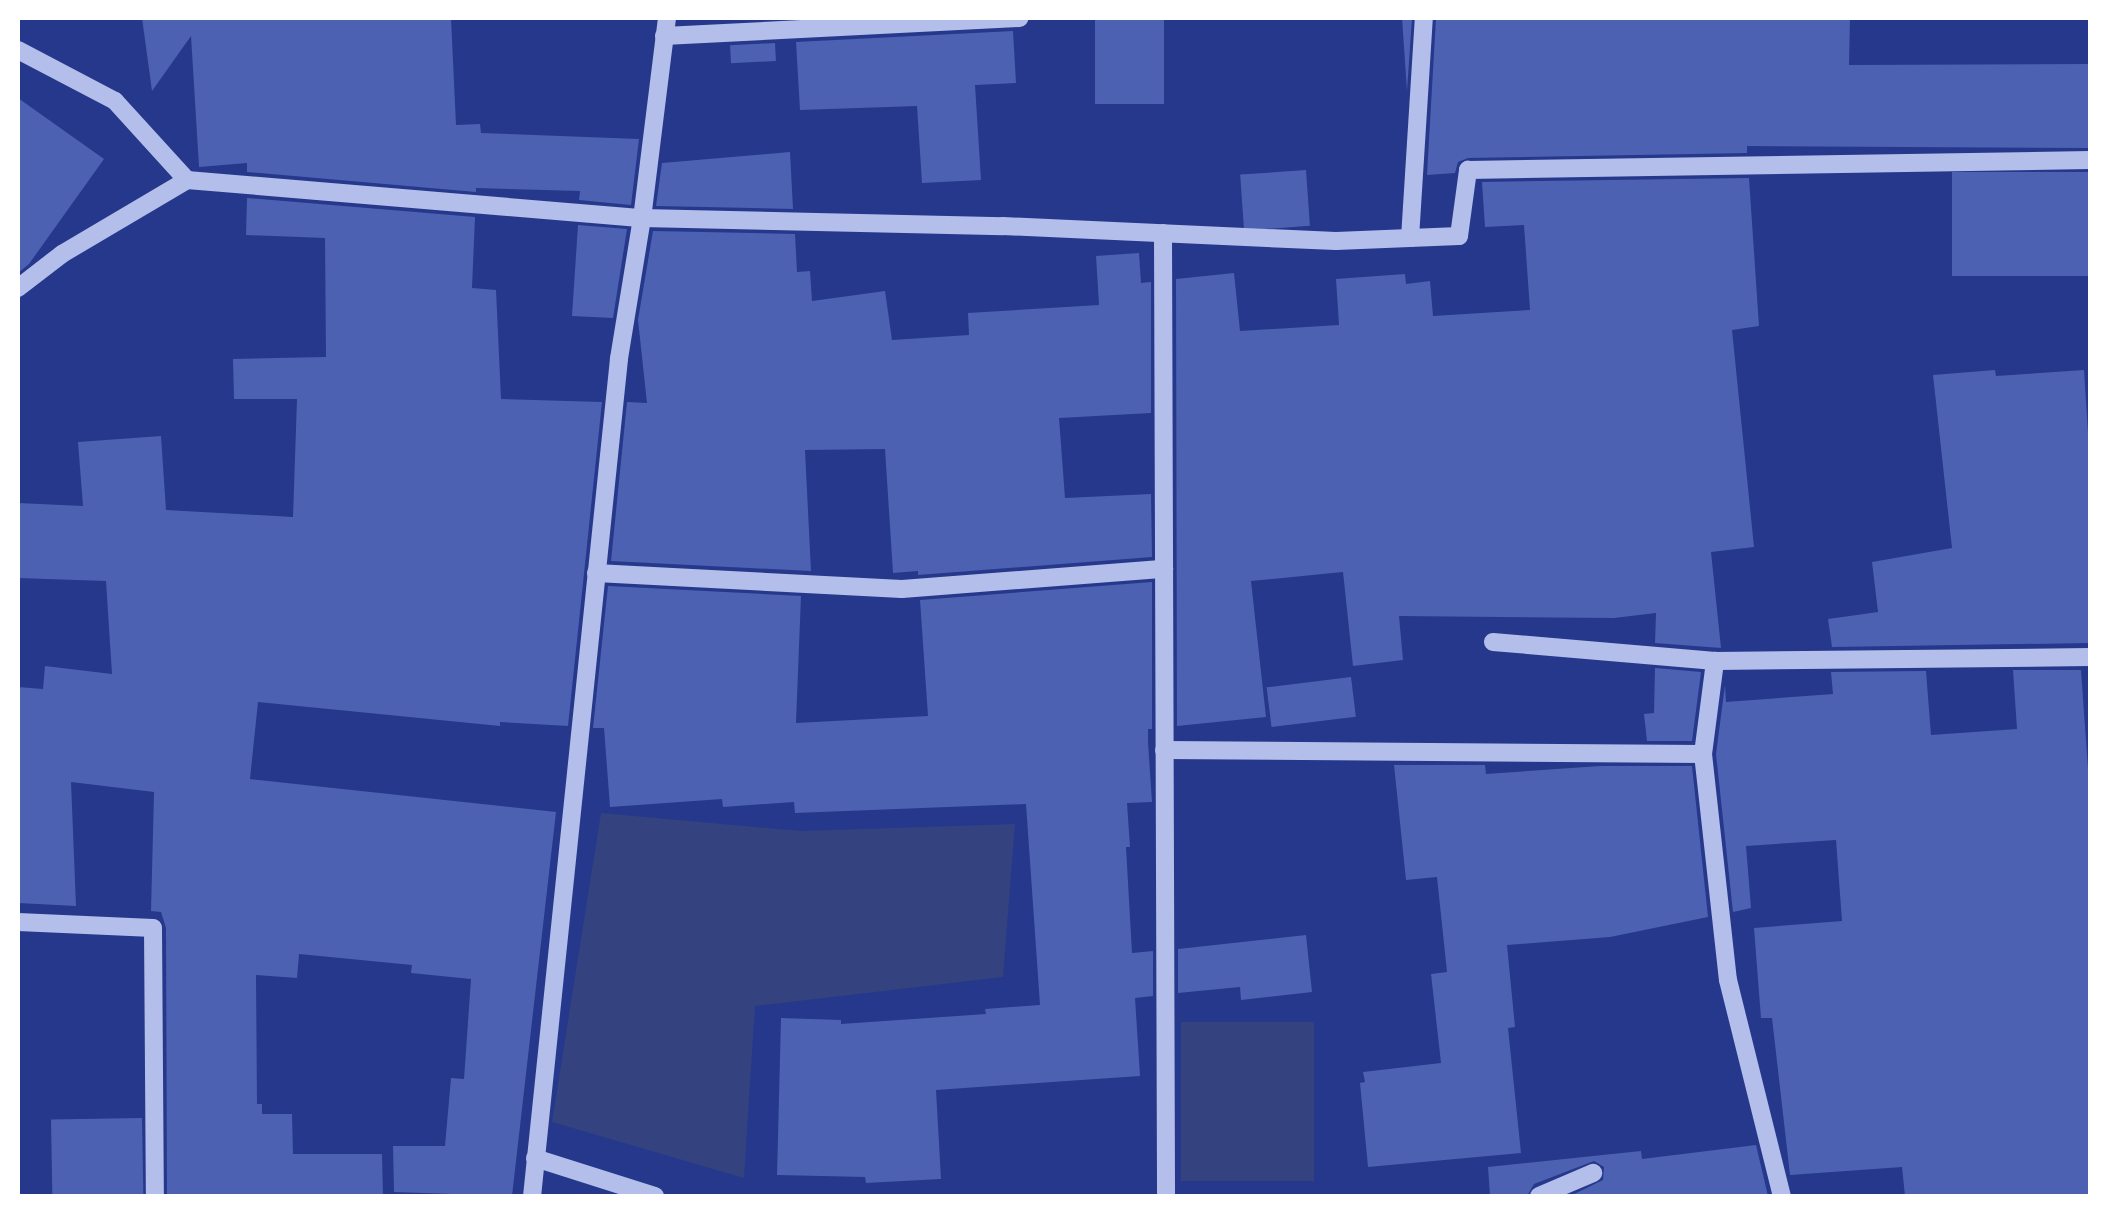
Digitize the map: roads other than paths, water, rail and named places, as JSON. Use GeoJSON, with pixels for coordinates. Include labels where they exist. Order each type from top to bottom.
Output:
{"type":"FeatureCollection","features":[{"type":"Feature","properties":{"kind":"street"},"geometry":{"type":"LineString","coordinates":[[532,1196],[619,359],[642,218],[665,27],[1020,18]]}},
{"type":"Feature","properties":{"kind":"street"},"geometry":{"type":"LineString","coordinates":[[1410,238],[1424,18]]}},
{"type":"Feature","properties":{"kind":"street"},"geometry":{"type":"LineString","coordinates":[[18,50],[115,102],[187,180]]}},
{"type":"Feature","properties":{"kind":"street"},"geometry":{"type":"LineString","coordinates":[[18,288],[62,254],[187,180],[642,218],[1336,241],[1459,236],[1468,170],[2090,160]]}},
{"type":"Feature","properties":{"kind":"street"},"geometry":{"type":"LineString","coordinates":[[1163,234],[1166,1196]]}},
{"type":"Feature","properties":{"kind":"street"},"geometry":{"type":"LineString","coordinates":[[596,572],[902,589],[1164,569]]}},
{"type":"Feature","properties":{"kind":"street"},"geometry":{"type":"LineString","coordinates":[[1493,642],[1716,660],[2090,657]]}},
{"type":"Feature","properties":{"kind":"street"},"geometry":{"type":"LineString","coordinates":[[1716,660],[1703,754],[1728,980],[1782,1196]]}},
{"type":"Feature","properties":{"kind":"street"},"geometry":{"type":"LineString","coordinates":[[1164,750],[1703,754]]}},
{"type":"Feature","properties":{"kind":"street"},"geometry":{"type":"LineString","coordinates":[[18,922],[153,928],[155,1196]]}},
{"type":"Feature","properties":{"kind":"street"},"geometry":{"type":"LineString","coordinates":[[534,1158],[655,1196]]}},
{"type":"Feature","properties":{"kind":"street"},"geometry":{"type":"LineString","coordinates":[[1538,1196],[1594,1173]]}},
{"type":"Feature","properties":{"kind":"water"},"geometry":{"type":"Polygon","coordinates":[[[601,813],[801,831],[1015,824],[1003,977],[755,1006],[744,1178],[552,1122],[601,813]]]}},
{"type":"Feature","properties":{"kind":"water"},"geometry":{"type":"Polygon","coordinates":[[[1181,1022],[1314,1022],[1314,1181],[1181,1181],[1181,1022]]]}}]}
